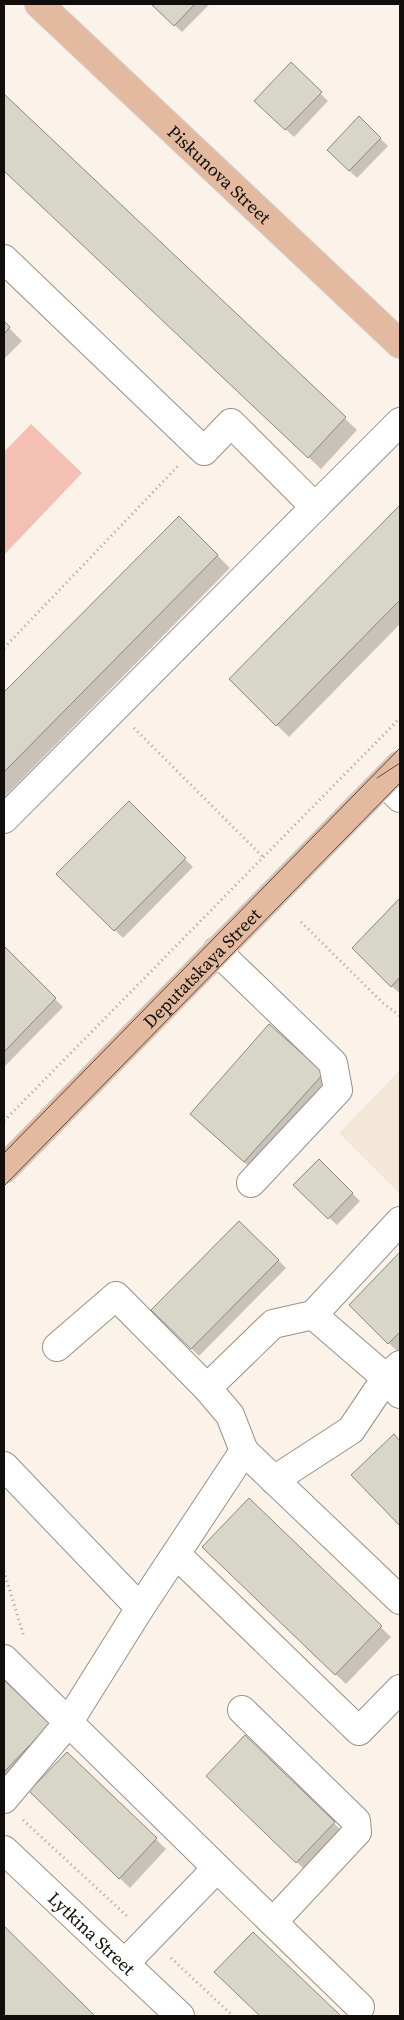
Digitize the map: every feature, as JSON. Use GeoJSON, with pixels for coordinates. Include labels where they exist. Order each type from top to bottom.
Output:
{"type":"FeatureCollection","features":[{"type":"Feature","properties":{"kind":"main road","name":"Piskunova Street"},"geometry":{"type":"LineString","coordinates":[[39,4],[400,344]]}},
{"type":"Feature","properties":{"kind":"main road","name":"Deputatskaya Street"},"geometry":{"type":"LineString","coordinates":[[4,1169],[218,951],[395,782]]}},
{"type":"Feature","properties":{"kind":"street"},"geometry":{"type":"LineString","coordinates":[[4,259],[204,451],[231,423],[315,507]]}},
{"type":"Feature","properties":{"kind":"street"},"geometry":{"type":"LineString","coordinates":[[4,819],[400,422]]}},
{"type":"Feature","properties":{"kind":"street"},"geometry":{"type":"LineString","coordinates":[[218,951],[333,1063],[338,1090],[251,1183]]}},
{"type":"Feature","properties":{"kind":"street"},"geometry":{"type":"LineString","coordinates":[[207,1388],[273,1324],[313,1315],[400,1221]]}},
{"type":"Feature","properties":{"kind":"street"},"geometry":{"type":"LineString","coordinates":[[57,1347],[116,1296],[207,1388],[230,1415],[244,1451],[400,1600]]}},
{"type":"Feature","properties":{"kind":"street"},"geometry":{"type":"LineString","coordinates":[[274,1480],[351,1430],[396,1379],[313,1315]]}},
{"type":"Feature","properties":{"kind":"street"},"geometry":{"type":"LineString","coordinates":[[11,1808],[244,1451]]}},
{"type":"Feature","properties":{"kind":"street"},"geometry":{"type":"LineString","coordinates":[[4,1466],[140,1608]]}},
{"type":"Feature","properties":{"kind":"street"},"geometry":{"type":"LineString","coordinates":[[176,1554],[359,1731],[400,1688]]}},
{"type":"Feature","properties":{"kind":"street"},"geometry":{"type":"LineString","coordinates":[[4,1659],[360,2007]]}},
{"type":"Feature","properties":{"kind":"street"},"geometry":{"type":"LineString","coordinates":[[242,1710],[356,1821],[357,1832],[273,1922]]}},
{"type":"Feature","properties":{"kind":"street","name":"Lytkina Street"},"geometry":{"type":"LineString","coordinates":[[4,1850],[180,2016]]}},
{"type":"Feature","properties":{"kind":"street"},"geometry":{"type":"LineString","coordinates":[[125,1963],[218,1868]]}},
{"type":"Feature","properties":{"kind":"path"},"geometry":{"type":"LineString","coordinates":[[4,648],[198,445]]}},
{"type":"Feature","properties":{"kind":"path"},"geometry":{"type":"LineString","coordinates":[[114,708],[263,857]]}},
{"type":"Feature","properties":{"kind":"path"},"geometry":{"type":"LineString","coordinates":[[4,1122],[400,718]]}},
{"type":"Feature","properties":{"kind":"path"},"geometry":{"type":"LineString","coordinates":[[301,922],[383,1003],[400,1016]]}},
{"type":"Feature","properties":{"kind":"path"},"geometry":{"type":"LineString","coordinates":[[11,1808],[233,2016]]}},
{"type":"Feature","properties":{"kind":"shaded area"},"geometry":{"type":"Polygon","coordinates":[[[31,424],[82,473],[4,555],[4,452],[31,424]]]}},
{"type":"Feature","properties":{"kind":"shaded area"},"geometry":{"type":"Polygon","coordinates":[[[400,1070],[400,1194],[339,1133],[400,1070]]]}},
{"type":"Feature","properties":{"kind":"building"},"geometry":{"type":"Polygon","coordinates":[[[151,4],[195,4],[174,26],[151,4]]]}},
{"type":"Feature","properties":{"kind":"building"},"geometry":{"type":"Polygon","coordinates":[[[291,62],[322,92],[285,130],[254,101],[291,62]]]}},
{"type":"Feature","properties":{"kind":"building"},"geometry":{"type":"Polygon","coordinates":[[[4,94],[346,417],[308,458],[4,171],[4,94]]]}},
{"type":"Feature","properties":{"kind":"building"},"geometry":{"type":"Polygon","coordinates":[[[359,116],[381,138],[349,171],[327,150],[359,116]]]}},
{"type":"Feature","properties":{"kind":"building"},"geometry":{"type":"Polygon","coordinates":[[[4,321],[10,327],[4,334],[4,321]]]}},
{"type":"Feature","properties":{"kind":"building"},"geometry":{"type":"Polygon","coordinates":[[[400,505],[400,600],[276,726],[229,679],[400,505]]]}},
{"type":"Feature","properties":{"kind":"building"},"geometry":{"type":"Polygon","coordinates":[[[179,516],[218,555],[4,772],[4,692],[179,516]]]}},
{"type":"Feature","properties":{"kind":"building"},"geometry":{"type":"Polygon","coordinates":[[[129,801],[186,858],[114,931],[56,874],[129,801]]]}},
{"type":"Feature","properties":{"kind":"building"},"geometry":{"type":"Polygon","coordinates":[[[400,898],[400,977],[391,987],[352,948],[400,898]]]}},
{"type":"Feature","properties":{"kind":"building"},"geometry":{"type":"Polygon","coordinates":[[[4,946],[56,998],[4,1052],[4,946]]]}},
{"type":"Feature","properties":{"kind":"building"},"geometry":{"type":"Polygon","coordinates":[[[269,1024],[324,1073],[244,1162],[190,1114],[269,1024]]]}},
{"type":"Feature","properties":{"kind":"building"},"geometry":{"type":"Polygon","coordinates":[[[319,1159],[353,1193],[328,1219],[293,1185],[319,1159]]]}},
{"type":"Feature","properties":{"kind":"building"},"geometry":{"type":"Polygon","coordinates":[[[239,1221],[279,1260],[191,1349],[151,1310],[239,1221]]]}},
{"type":"Feature","properties":{"kind":"building"},"geometry":{"type":"Polygon","coordinates":[[[400,1252],[400,1332],[388,1344],[349,1305],[400,1252]]]}},
{"type":"Feature","properties":{"kind":"building"},"geometry":{"type":"Polygon","coordinates":[[[394,1434],[400,1441],[400,1526],[351,1475],[394,1434]]]}},
{"type":"Feature","properties":{"kind":"building"},"geometry":{"type":"Polygon","coordinates":[[[249,1498],[382,1626],[335,1675],[202,1547],[249,1498]]]}},
{"type":"Feature","properties":{"kind":"building"},"geometry":{"type":"Polygon","coordinates":[[[4,1680],[50,1724],[4,1772],[4,1680]]]}},
{"type":"Feature","properties":{"kind":"building"},"geometry":{"type":"Polygon","coordinates":[[[245,1735],[335,1822],[296,1863],[206,1776],[245,1735]]]}},
{"type":"Feature","properties":{"kind":"building"},"geometry":{"type":"Polygon","coordinates":[[[67,1752],[157,1838],[119,1879],[29,1791],[67,1752]]]}},
{"type":"Feature","properties":{"kind":"building"},"geometry":{"type":"Polygon","coordinates":[[[4,1926],[95,2016],[4,2016],[4,1926]]]}},
{"type":"Feature","properties":{"kind":"building"},"geometry":{"type":"Polygon","coordinates":[[[253,1932],[341,2016],[260,2016],[214,1972],[253,1932]]]}},
{"type":"Feature","properties":{"kind":"tram line"},"geometry":{"type":"LineString","coordinates":[[4,1153],[400,748]]}},
{"type":"Feature","properties":{"kind":"tram line"},"geometry":{"type":"LineString","coordinates":[[377,778],[400,763]]}},
{"type":"Feature","properties":{"kind":"tram line"},"geometry":{"type":"LineString","coordinates":[[4,1186],[400,783]]}}]}
